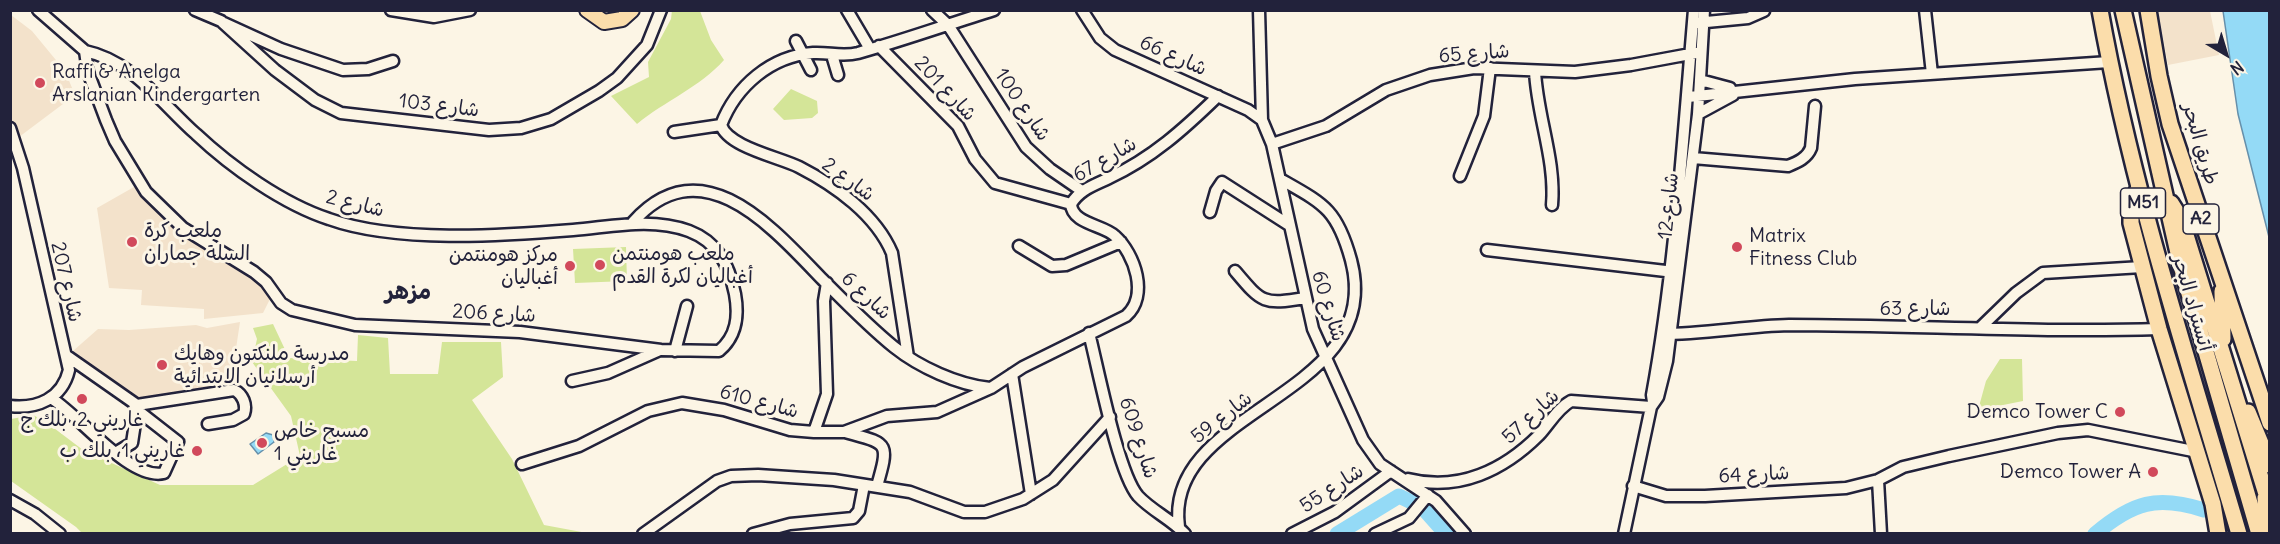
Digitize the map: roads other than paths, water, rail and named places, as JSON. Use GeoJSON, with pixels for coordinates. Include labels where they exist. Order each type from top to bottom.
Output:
{"type":"FeatureCollection","features":[{"type":"Feature","properties":{"kind":"highway","name":"أتستراد البحر"},"geometry":{"type":"LineString","coordinates":[[2100,10],[2109,62],[2139,187],[2196,394],[2239,534]]}},
{"type":"Feature","properties":{"kind":"highway","name":"أتستراد البحر"},"geometry":{"type":"LineString","coordinates":[[2123,10],[2181,266],[2223,385],[2259,534]]}},
{"type":"Feature","properties":{"kind":"highway","name":"طريق البحر"},"geometry":{"type":"LineString","coordinates":[[2148,10],[2170,124],[2187,180],[2226,285],[2270,423]]}},
{"type":"Feature","properties":{"kind":"highway"},"geometry":{"type":"LineString","coordinates":[[2139,187],[2131,215],[2142,267],[2223,534]]}},
{"type":"Feature","properties":{"kind":"highway"},"geometry":{"type":"LineString","coordinates":[[2163,190],[2181,219],[2223,354]]}},
{"type":"Feature","properties":{"kind":"highway"},"geometry":{"type":"LineString","coordinates":[[2226,285],[2222,288],[2223,385],[2250,416],[2265,471],[2270,507]]}},
{"type":"Feature","properties":{"kind":"highway"},"geometry":{"type":"LineString","coordinates":[[2265,471],[2268,534]]}},
{"type":"Feature","properties":{"kind":"highway"},"geometry":{"type":"LineString","coordinates":[[2213,504],[2218,534]]}},
{"type":"Feature","properties":{"kind":"main road"},"geometry":{"type":"LineString","coordinates":[[587,10],[604,22],[622,19],[632,10]]}},
{"type":"Feature","properties":{"kind":"street"},"geometry":{"type":"LineString","coordinates":[[38,10],[85,51]]}},
{"type":"Feature","properties":{"kind":"street","name":"شارع 103"},"geometry":{"type":"LineString","coordinates":[[195,10],[221,21],[275,70],[315,100],[340,113],[489,130],[521,128],[551,119],[599,91],[617,78],[647,45],[661,10]]}},
{"type":"Feature","properties":{"kind":"street"},"geometry":{"type":"LineString","coordinates":[[391,10],[435,17],[470,10]]}},
{"type":"Feature","properties":{"kind":"street","name":"شارع 201"},"geometry":{"type":"LineString","coordinates":[[847,10],[875,47],[958,126],[975,159],[995,183],[1071,204]]}},
{"type":"Feature","properties":{"kind":"street","name":"شارع 100"},"geometry":{"type":"LineString","coordinates":[[932,10],[948,25],[1026,147],[1050,169],[1082,191]]}},
{"type":"Feature","properties":{"kind":"street"},"geometry":{"type":"LineString","coordinates":[[674,132],[721,125],[731,103],[757,74],[769,65],[803,54],[843,56],[994,10]]}},
{"type":"Feature","properties":{"kind":"street","name":"شارع 66"},"geometry":{"type":"LineString","coordinates":[[1082,10],[1109,46],[1248,110],[1262,120]]}},
{"type":"Feature","properties":{"kind":"street"},"geometry":{"type":"LineString","coordinates":[[1259,10],[1262,120]]}},
{"type":"Feature","properties":{"kind":"street","name":"شارع 12"},"geometry":{"type":"LineString","coordinates":[[1694,10],[1698,23]]}},
{"type":"Feature","properties":{"kind":"street","name":"شارع 12"},"geometry":{"type":"LineString","coordinates":[[1624,534],[1652,405],[1652,395],[1667,334],[1693,96],[1698,23],[1704,10]]}},
{"type":"Feature","properties":{"kind":"street"},"geometry":{"type":"LineString","coordinates":[[1925,10],[1932,74]]}},
{"type":"Feature","properties":{"kind":"street"},"geometry":{"type":"LineString","coordinates":[[1698,23],[1748,18],[1764,11]]}},
{"type":"Feature","properties":{"kind":"street"},"geometry":{"type":"LineString","coordinates":[[221,21],[281,49],[343,70],[368,69],[393,61]]}},
{"type":"Feature","properties":{"kind":"street"},"geometry":{"type":"LineString","coordinates":[[796,41],[811,70]]}},
{"type":"Feature","properties":{"kind":"street","name":"شارع 2"},"geometry":{"type":"LineString","coordinates":[[85,51],[104,55],[140,79],[198,136],[239,170],[327,219],[363,229],[465,236],[584,229],[633,222]]}},
{"type":"Feature","properties":{"kind":"street","name":"شارع 206"},"geometry":{"type":"LineString","coordinates":[[85,51],[88,72],[111,130],[146,192],[183,228],[254,272],[266,282],[281,303],[292,310],[355,325],[520,332],[661,350],[719,351],[727,344],[736,323],[738,309],[731,275],[723,258],[707,241],[688,231],[633,222]]}},
{"type":"Feature","properties":{"kind":"street","name":"شارع 12"},"geometry":{"type":"LineString","coordinates":[[1675,272],[1698,114],[1693,96],[1700,80],[1696,52]]}},
{"type":"Feature","properties":{"kind":"street","name":"شارع 65"},"geometry":{"type":"LineString","coordinates":[[1272,144],[1326,126],[1365,100],[1398,85],[1455,70],[1490,68],[1535,71],[1598,70],[1696,52]]}},
{"type":"Feature","properties":{"kind":"street"},"geometry":{"type":"LineString","coordinates":[[832,55],[838,75]]}},
{"type":"Feature","properties":{"kind":"street"},"geometry":{"type":"LineString","coordinates":[[1693,96],[1932,74],[2109,62]]}},
{"type":"Feature","properties":{"kind":"street"},"geometry":{"type":"LineString","coordinates":[[1460,176],[1485,112],[1490,68]]}},
{"type":"Feature","properties":{"kind":"street"},"geometry":{"type":"LineString","coordinates":[[1535,71],[1540,120],[1554,183],[1552,205]]}},
{"type":"Feature","properties":{"kind":"street"},"geometry":{"type":"LineString","coordinates":[[1700,80],[1742,91]]}},
{"type":"Feature","properties":{"kind":"street"},"geometry":{"type":"LineString","coordinates":[[1698,114],[1742,91]]}},
{"type":"Feature","properties":{"kind":"street","name":"شارع 67"},"geometry":{"type":"LineString","coordinates":[[1122,242],[1111,232],[1090,224],[1077,215],[1071,208],[1071,204],[1082,191],[1150,156],[1179,134],[1218,96]]}},
{"type":"Feature","properties":{"kind":"street"},"geometry":{"type":"LineString","coordinates":[[1693,158],[1788,166],[1808,154],[1811,148],[1815,106]]}},
{"type":"Feature","properties":{"kind":"street","name":"شارع 60"},"geometry":{"type":"LineString","coordinates":[[1262,120],[1272,144],[1313,329],[1363,440],[1380,464],[1397,475]]}},
{"type":"Feature","properties":{"kind":"street","name":"شارع 2"},"geometry":{"type":"LineString","coordinates":[[721,125],[729,137],[800,168],[870,217],[886,238],[892,253],[908,357]]}},
{"type":"Feature","properties":{"kind":"street","name":"شارع 207"},"geometry":{"type":"LineString","coordinates":[[10,128],[23,168],[58,331],[67,356]]}},
{"type":"Feature","properties":{"kind":"street","name":"شارع 59"},"geometry":{"type":"LineString","coordinates":[[1182,530],[1180,491],[1198,459],[1326,359],[1349,324],[1355,297],[1353,270],[1343,233],[1326,207],[1280,179]]}},
{"type":"Feature","properties":{"kind":"street"},"geometry":{"type":"LineString","coordinates":[[1210,212],[1216,191],[1222,182],[1289,225]]}},
{"type":"Feature","properties":{"kind":"street","name":"شارع 6"},"geometry":{"type":"LineString","coordinates":[[633,222],[655,201],[668,195],[689,191],[719,195],[758,217],[827,284],[908,357],[938,372],[980,387],[991,388]]}},
{"type":"Feature","properties":{"kind":"street"},"geometry":{"type":"LineString","coordinates":[[991,388],[1012,374],[1126,316],[1137,302],[1138,283],[1122,242],[1066,265],[1052,266],[1019,246]]}},
{"type":"Feature","properties":{"kind":"street"},"geometry":{"type":"LineString","coordinates":[[1487,250],[1675,272]]}},
{"type":"Feature","properties":{"kind":"street"},"geometry":{"type":"LineString","coordinates":[[1981,327],[2016,292],[2043,273],[2142,267]]}},
{"type":"Feature","properties":{"kind":"street"},"geometry":{"type":"LineString","coordinates":[[1235,271],[1256,296],[1264,300],[1271,302],[1305,298]]}},
{"type":"Feature","properties":{"kind":"street"},"geometry":{"type":"LineString","coordinates":[[814,432],[827,393],[824,301],[827,284]]}},
{"type":"Feature","properties":{"kind":"street"},"geometry":{"type":"LineString","coordinates":[[675,351],[687,306]]}},
{"type":"Feature","properties":{"kind":"street","name":"شارع 63"},"geometry":{"type":"LineString","coordinates":[[1667,334],[1791,325],[2091,331],[2159,329]]}},
{"type":"Feature","properties":{"kind":"street","name":"شارع 609"},"geometry":{"type":"LineString","coordinates":[[1089,333],[1110,417],[1134,490],[1182,530]]}},
{"type":"Feature","properties":{"kind":"street"},"geometry":{"type":"LineString","coordinates":[[572,381],[608,373],[661,350]]}},
{"type":"Feature","properties":{"kind":"street"},"geometry":{"type":"LineString","coordinates":[[10,406],[36,406],[51,399],[68,374],[67,356]]}},
{"type":"Feature","properties":{"kind":"street"},"geometry":{"type":"LineString","coordinates":[[51,399],[75,416],[105,446],[117,452],[134,466],[154,475],[164,473],[178,442],[136,407],[67,356]]}},
{"type":"Feature","properties":{"kind":"street"},"geometry":{"type":"LineString","coordinates":[[1012,374],[1031,494]]}},
{"type":"Feature","properties":{"kind":"street","name":"شارع 610"},"geometry":{"type":"LineString","coordinates":[[522,464],[579,446],[648,411],[682,403],[724,410],[790,430],[844,432],[887,416],[937,412],[991,388]]}},
{"type":"Feature","properties":{"kind":"street"},"geometry":{"type":"LineString","coordinates":[[136,407],[234,390],[238,393],[245,403],[244,414],[233,420],[208,424]]}},
{"type":"Feature","properties":{"kind":"street","name":"شارع 57"},"geometry":{"type":"LineString","coordinates":[[1397,475],[1444,482],[1478,476],[1509,461],[1571,401],[1652,405]]}},
{"type":"Feature","properties":{"kind":"street"},"geometry":{"type":"LineString","coordinates":[[117,452],[132,443],[136,407]]}},
{"type":"Feature","properties":{"kind":"street"},"geometry":{"type":"LineString","coordinates":[[643,534],[717,482],[731,476],[794,476],[877,486],[909,492],[974,514],[1003,507],[1031,494],[1064,471],[1110,417]]}},
{"type":"Feature","properties":{"kind":"street","name":"شارع 64"},"geometry":{"type":"LineString","coordinates":[[1633,486],[1666,496],[1846,488],[1878,480],[1903,467],[2084,430],[2110,433],[2198,452]]}},
{"type":"Feature","properties":{"kind":"street"},"geometry":{"type":"LineString","coordinates":[[844,432],[878,442],[885,449],[886,457],[877,486]]}},
{"type":"Feature","properties":{"kind":"street"},"geometry":{"type":"LineString","coordinates":[[1306,534],[1358,504],[1397,475],[1465,534]]}},
{"type":"Feature","properties":{"kind":"street","name":"شارع 55"},"geometry":{"type":"LineString","coordinates":[[1292,534],[1335,512],[1397,475]]}},
{"type":"Feature","properties":{"kind":"street"},"geometry":{"type":"LineString","coordinates":[[1878,480],[1881,534]]}},
{"type":"Feature","properties":{"kind":"street"},"geometry":{"type":"LineString","coordinates":[[1375,534],[1409,518],[1444,482]]}},
{"type":"Feature","properties":{"kind":"street"},"geometry":{"type":"LineString","coordinates":[[753,534],[790,524],[853,518],[859,511],[864,485]]}},
{"type":"Feature","properties":{"kind":"street"},"geometry":{"type":"LineString","coordinates":[[10,500],[35,514],[60,534]]}},
{"type":"Feature","properties":{"kind":"water"},"geometry":{"type":"Polygon","coordinates":[[[2223,11],[2269,11],[2269,237],[2238,114],[2223,11]]]}},
{"type":"Feature","properties":{"kind":"water","name":"مسبح خاص غاريني 1"},"geometry":{"type":"Polygon","coordinates":[[[266,433],[273,435],[274,442],[258,454],[250,444],[266,433]]]}},
{"type":"Feature","properties":{"kind":"waterway"},"geometry":{"type":"LineString","coordinates":[[1337,534],[1399,496],[1422,507],[1446,534]]}},
{"type":"Feature","properties":{"kind":"waterway"},"geometry":{"type":"LineString","coordinates":[[2095,534],[2121,515],[2146,504],[2172,503],[2204,510]]}},
{"type":"Feature","properties":{"kind":"place","name":"Raffi & Anelga Arslanian Kindergarten"},"geometry":{"type":"Point","coordinates":[40,83]}},
{"type":"Feature","properties":{"kind":"place","name":"ملعب كرة السلة جماران"},"geometry":{"type":"Point","coordinates":[132,242]}},
{"type":"Feature","properties":{"kind":"place","name":"Matrix Fitness Club"},"geometry":{"type":"Point","coordinates":[1737,247]}},
{"type":"Feature","properties":{"kind":"place","name":"ملعب هومنتمن أغباليان لكرة القدم"},"geometry":{"type":"Point","coordinates":[600,265]}},
{"type":"Feature","properties":{"kind":"place","name":"مركز هومنتمن أغباليان"},"geometry":{"type":"Point","coordinates":[570,266]}},
{"type":"Feature","properties":{"kind":"place","name":"مدرسة ملنكتون وهايك أرسلانيان الابتدائية"},"geometry":{"type":"Point","coordinates":[162,365]}},
{"type":"Feature","properties":{"kind":"place","name":"غاريني 2، بلك ج"},"geometry":{"type":"Point","coordinates":[82,399]}},
{"type":"Feature","properties":{"kind":"place","name":"Demco Tower C"},"geometry":{"type":"Point","coordinates":[2120,412]}},
{"type":"Feature","properties":{"kind":"place","name":"مسبح خاص غاريني 1"},"geometry":{"type":"Point","coordinates":[262,443]}},
{"type":"Feature","properties":{"kind":"place","name":"غاريني 1، بلك ب"},"geometry":{"type":"Point","coordinates":[197,451]}},
{"type":"Feature","properties":{"kind":"place","name":"Demco Tower A"},"geometry":{"type":"Point","coordinates":[2153,472]}},
{"type":"Feature","properties":{"kind":"district","name":"مزهر"},"geometry":{"type":"Point","coordinates":[408,293]}}]}
